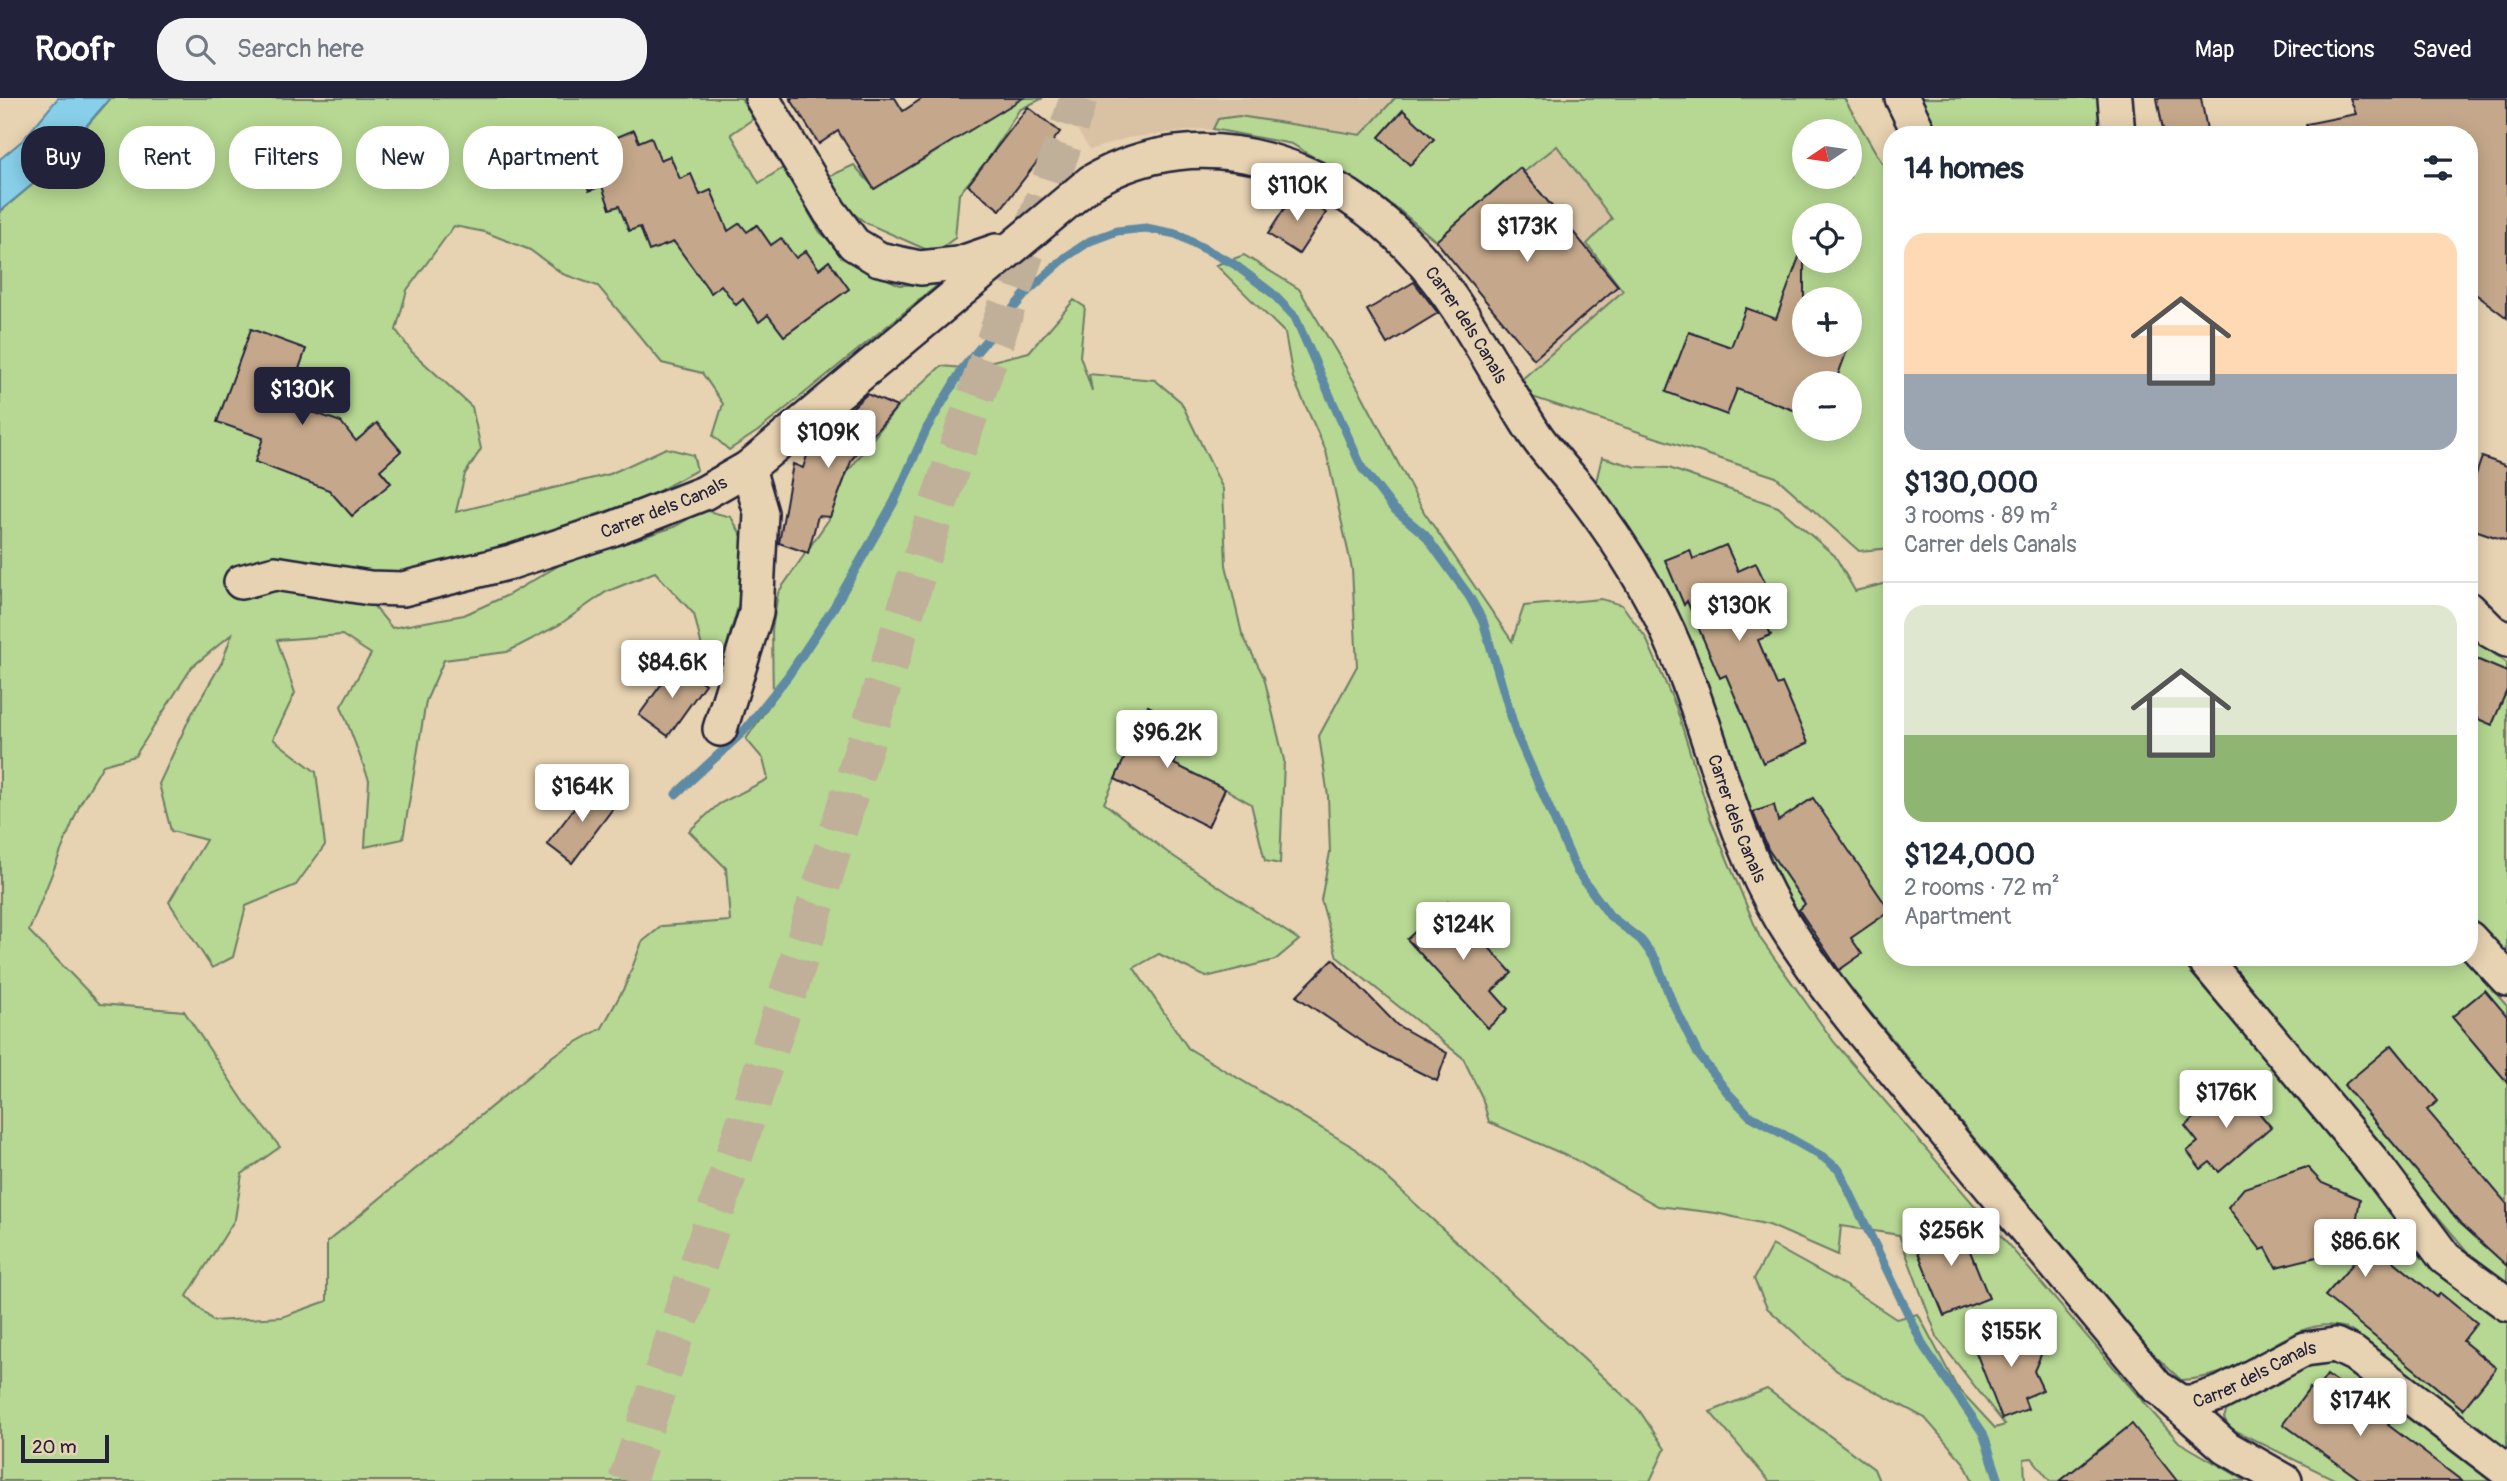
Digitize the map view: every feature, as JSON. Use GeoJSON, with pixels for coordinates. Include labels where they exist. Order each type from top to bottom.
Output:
{"type":"FeatureCollection","features":[{"type":"Feature","properties":{"kind":"street","name":"Carrer dels Canals"},"geometry":{"type":"LineString","coordinates":[[762,98],[830,212],[853,244],[870,254],[920,268],[958,264],[1012,246]]}},
{"type":"Feature","properties":{"kind":"street"},"geometry":{"type":"LineString","coordinates":[[1902,98],[1916,126]]}},
{"type":"Feature","properties":{"kind":"street"},"geometry":{"type":"LineString","coordinates":[[2115,98],[2117,126]]}},
{"type":"Feature","properties":{"kind":"street","name":"Carrer dels Canals"},"geometry":{"type":"LineString","coordinates":[[241,582],[275,573],[370,588],[403,589],[511,562],[612,529],[704,493],[748,468],[1091,182],[1113,169],[1155,155],[1210,150],[1261,156],[1312,177],[1366,209],[1418,255],[1476,338],[1535,434],[1625,552],[1661,616],[1688,678],[1732,815],[1755,872],[1784,924],[1847,1013],[2157,1387],[2180,1402],[2194,1402],[2221,1393],[2305,1349],[2335,1345],[2354,1354],[2507,1471]]}},
{"type":"Feature","properties":{"kind":"street"},"geometry":{"type":"LineString","coordinates":[[720,729],[756,612],[761,513],[748,468]]}},
{"type":"Feature","properties":{"kind":"street"},"geometry":{"type":"LineString","coordinates":[[2478,618],[2491,631],[2507,640]]}},
{"type":"Feature","properties":{"kind":"street"},"geometry":{"type":"LineString","coordinates":[[2478,948],[2507,979]]}},
{"type":"Feature","properties":{"kind":"street"},"geometry":{"type":"LineString","coordinates":[[2210,966],[2374,1163],[2445,1258],[2507,1304]]}},
{"type":"Feature","properties":{"kind":"street"},"geometry":{"type":"LineString","coordinates":[[2157,1387],[2227,1448],[2285,1481]]}},
{"type":"Feature","properties":{"kind":"shaded area"},"geometry":{"type":"Polygon","coordinates":[[[1057,98],[1520,98],[1614,221],[1587,244],[1623,291],[1535,367],[1531,355],[1436,241],[1378,196],[1292,144],[1242,133],[1203,129],[1127,138],[1090,150],[1057,98]]]}},
{"type":"Feature","properties":{"kind":"green space"},"geometry":{"type":"Polygon","coordinates":[[[111,98],[741,98],[753,119],[731,134],[759,183],[783,168],[820,232],[856,265],[900,285],[939,284],[758,431],[729,450],[713,436],[723,404],[702,373],[662,363],[598,286],[563,274],[530,250],[485,232],[454,226],[407,290],[396,330],[412,352],[472,407],[481,449],[465,474],[456,512],[610,474],[666,448],[693,455],[697,470],[646,498],[424,572],[358,587],[392,628],[464,615],[508,595],[563,563],[674,527],[704,510],[731,517],[747,545],[749,569],[723,658],[703,651],[694,614],[655,572],[606,592],[559,625],[507,652],[444,660],[426,701],[403,839],[365,847],[369,780],[341,706],[371,654],[342,635],[277,640],[295,693],[273,739],[316,772],[325,845],[296,885],[246,906],[233,957],[212,968],[169,902],[206,840],[171,831],[159,784],[190,717],[222,662],[232,634],[192,667],[135,756],[103,765],[80,804],[29,931],[100,1004],[184,1011],[245,1103],[280,1147],[242,1174],[235,1219],[187,1296],[213,1321],[282,1317],[327,1301],[327,1242],[554,1055],[602,1028],[625,986],[642,942],[662,926],[730,921],[726,868],[689,831],[719,804],[768,779],[763,759],[746,739],[773,700],[772,630],[778,593],[829,519],[847,473],[897,407],[941,366],[964,368],[1029,352],[1074,300],[1085,307],[1080,356],[1092,391],[1089,374],[1155,380],[1181,402],[1223,489],[1226,565],[1242,634],[1264,677],[1284,760],[1280,864],[1265,861],[1251,804],[1225,789],[1115,779],[1104,803],[1167,852],[1299,940],[1275,960],[1206,977],[1159,954],[1134,968],[1188,1048],[1356,1149],[1639,1410],[1665,1449],[1650,1481],[0,1481],[0,212],[27,189],[105,189],[105,126],[87,126],[111,98]]]}},
{"type":"Feature","properties":{"kind":"green space"},"geometry":{"type":"Polygon","coordinates":[[[999,98],[1043,98],[1019,110],[989,158],[959,194],[955,238],[934,253],[866,223],[841,204],[828,177],[854,165],[875,189],[970,128],[999,98]]]}},
{"type":"Feature","properties":{"kind":"green space"},"geometry":{"type":"Polygon","coordinates":[[[1395,98],[1844,98],[1856,119],[1792,119],[1792,189],[1862,189],[1862,129],[1883,165],[1883,549],[1859,551],[1776,477],[1529,396],[1521,380],[1623,291],[1587,244],[1612,219],[1557,146],[1524,172],[1519,168],[1436,241],[1398,209],[1292,144],[1213,129],[1218,119],[1239,116],[1361,135],[1395,98]]]}},
{"type":"Feature","properties":{"kind":"green space"},"geometry":{"type":"Polygon","coordinates":[[[1918,98],[2101,98],[2103,126],[1933,126],[1918,98]]]}},
{"type":"Feature","properties":{"kind":"green space"},"geometry":{"type":"Polygon","coordinates":[[[1244,255],[1299,289],[1361,393],[1424,512],[1512,641],[1524,606],[1601,599],[1622,605],[1646,638],[1676,707],[1711,820],[1760,938],[1834,1042],[2179,1442],[2246,1481],[2050,1481],[2032,1458],[2024,1459],[2025,1481],[1973,1481],[1964,1463],[1925,1418],[1837,1371],[1767,1308],[1754,1279],[1772,1245],[1846,1286],[1896,1319],[1918,1314],[1956,1386],[1995,1428],[2005,1425],[1938,1339],[1899,1235],[1841,1226],[1838,1255],[1769,1225],[1716,1213],[1658,1206],[1572,1158],[1489,1122],[1482,1097],[1463,1058],[1337,957],[1321,900],[1330,852],[1328,796],[1319,736],[1357,666],[1352,569],[1326,451],[1293,378],[1285,333],[1216,265],[1244,255]]]}},
{"type":"Feature","properties":{"kind":"green space"},"geometry":{"type":"Polygon","coordinates":[[[1602,457],[1636,467],[1669,468],[1778,507],[1835,556],[1855,591],[1883,584],[1883,966],[2186,966],[2453,1282],[2507,1321],[2507,1455],[2365,1340],[2342,1327],[2313,1327],[2285,1338],[2233,1368],[2195,1379],[2181,1380],[2150,1351],[1842,978],[1789,900],[1748,817],[1707,697],[1651,561],[1594,490],[1602,457]]]}},
{"type":"Feature","properties":{"kind":"green space"},"geometry":{"type":"Polygon","coordinates":[[[2478,642],[2507,663],[2507,958],[2478,929],[2478,642]]]}},
{"type":"Feature","properties":{"kind":"green space"},"geometry":{"type":"Polygon","coordinates":[[[2228,966],[2471,966],[2507,1006],[2507,1289],[2476,1262],[2228,966]]]}},
{"type":"Feature","properties":{"kind":"green space"},"geometry":{"type":"Polygon","coordinates":[[[2320,1360],[2337,1363],[2490,1481],[2338,1481],[2230,1428],[2224,1418],[2227,1409],[2299,1367],[2320,1360]]]}},
{"type":"Feature","properties":{"kind":"green space"},"geometry":{"type":"Polygon","coordinates":[[[1767,1389],[1874,1469],[1879,1481],[1769,1481],[1710,1412],[1767,1389]]]}},
{"type":"Feature","properties":{"kind":"water"},"geometry":{"type":"Polygon","coordinates":[[[58,98],[110,98],[86,126],[35,126],[58,98]]]}},
{"type":"Feature","properties":{"kind":"water"},"geometry":{"type":"Polygon","coordinates":[[[21,142],[21,189],[27,189],[0,211],[0,159],[21,142]]]}},
{"type":"Feature","properties":{"kind":"building"},"geometry":{"type":"Polygon","coordinates":[[[790,98],[895,98],[903,111],[923,98],[1023,98],[874,189],[838,131],[819,144],[790,98]]]}},
{"type":"Feature","properties":{"kind":"building"},"geometry":{"type":"Polygon","coordinates":[[[2157,98],[2201,98],[2206,126],[2162,126],[2157,98]]]}},
{"type":"Feature","properties":{"kind":"building"},"geometry":{"type":"Polygon","coordinates":[[[2350,98],[2507,98],[2507,318],[2478,296],[2478,126],[2306,126],[2356,114],[2350,98]]]}},
{"type":"Feature","properties":{"kind":"building"},"geometry":{"type":"Polygon","coordinates":[[[1028,107],[1060,132],[1000,210],[968,185],[1028,107]]]}},
{"type":"Feature","properties":{"kind":"building"},"geometry":{"type":"Polygon","coordinates":[[[1403,110],[1434,139],[1410,165],[1379,137],[1403,110]]]}},
{"type":"Feature","properties":{"kind":"building"},"geometry":{"type":"Polygon","coordinates":[[[634,130],[639,142],[651,137],[660,160],[670,156],[680,179],[691,174],[700,195],[711,190],[728,231],[740,223],[747,232],[757,225],[771,245],[781,238],[796,258],[806,251],[819,269],[829,261],[849,289],[784,336],[768,315],[759,322],[743,299],[736,305],[721,285],[711,293],[674,242],[649,251],[640,227],[629,231],[619,206],[610,209],[603,189],[623,189],[623,135],[634,130]]]}},
{"type":"Feature","properties":{"kind":"building"},"geometry":{"type":"Polygon","coordinates":[[[1520,168],[1618,286],[1534,359],[1436,241],[1520,168]]]}},
{"type":"Feature","properties":{"kind":"building"},"geometry":{"type":"Polygon","coordinates":[[[1295,192],[1326,213],[1299,254],[1268,234],[1295,192]]]}},
{"type":"Feature","properties":{"kind":"building"},"geometry":{"type":"Polygon","coordinates":[[[1793,273],[1804,273],[1804,287],[1792,287],[1792,357],[1845,357],[1839,371],[1792,371],[1792,410],[1737,389],[1727,415],[1666,392],[1689,332],[1731,347],[1746,308],[1776,319],[1793,273]]]}},
{"type":"Feature","properties":{"kind":"building"},"geometry":{"type":"Polygon","coordinates":[[[1414,282],[1438,313],[1387,344],[1367,310],[1414,282]]]}},
{"type":"Feature","properties":{"kind":"building"},"geometry":{"type":"Polygon","coordinates":[[[251,329],[306,349],[287,403],[341,422],[356,441],[377,423],[401,451],[380,470],[391,483],[352,516],[329,490],[255,462],[263,438],[217,422],[251,329]]]}},
{"type":"Feature","properties":{"kind":"building"},"geometry":{"type":"Polygon","coordinates":[[[867,394],[897,407],[852,459],[830,517],[818,516],[808,553],[779,543],[793,464],[803,468],[810,446],[867,394]]]}},
{"type":"Feature","properties":{"kind":"building"},"geometry":{"type":"Polygon","coordinates":[[[2482,457],[2507,466],[2507,541],[2478,531],[2478,469],[2482,457]]]}},
{"type":"Feature","properties":{"kind":"building"},"geometry":{"type":"Polygon","coordinates":[[[1726,545],[1738,571],[1756,563],[1772,598],[1758,604],[1771,635],[1758,640],[1777,685],[1782,683],[1808,743],[1763,763],[1726,675],[1720,678],[1687,601],[1684,605],[1665,560],[1690,550],[1693,559],[1726,545]]]}},
{"type":"Feature","properties":{"kind":"building"},"geometry":{"type":"Polygon","coordinates":[[[2478,660],[2507,672],[2507,690],[2492,725],[2478,719],[2478,660]]]}},
{"type":"Feature","properties":{"kind":"building"},"geometry":{"type":"Polygon","coordinates":[[[677,663],[705,684],[668,736],[639,715],[677,663]]]}},
{"type":"Feature","properties":{"kind":"building"},"geometry":{"type":"Polygon","coordinates":[[[1148,706],[1189,728],[1174,764],[1225,789],[1208,827],[1115,779],[1148,706]]]}},
{"type":"Feature","properties":{"kind":"building"},"geometry":{"type":"Polygon","coordinates":[[[593,784],[617,803],[572,863],[547,844],[593,784]]]}},
{"type":"Feature","properties":{"kind":"building"},"geometry":{"type":"Polygon","coordinates":[[[1813,798],[1883,901],[1883,916],[1851,938],[1862,954],[1839,970],[1799,910],[1805,904],[1768,849],[1753,812],[1774,805],[1778,821],[1813,798]]]}},
{"type":"Feature","properties":{"kind":"building"},"geometry":{"type":"Polygon","coordinates":[[[1448,902],[1512,973],[1492,991],[1508,1009],[1488,1028],[1407,939],[1448,902]]]}},
{"type":"Feature","properties":{"kind":"building"},"geometry":{"type":"Polygon","coordinates":[[[1333,959],[1397,1025],[1447,1053],[1437,1081],[1373,1049],[1296,996],[1333,959]]]}},
{"type":"Feature","properties":{"kind":"building"},"geometry":{"type":"Polygon","coordinates":[[[2485,990],[2507,1016],[2507,1082],[2452,1017],[2485,990]]]}},
{"type":"Feature","properties":{"kind":"building"},"geometry":{"type":"Polygon","coordinates":[[[2392,1045],[2438,1101],[2427,1110],[2507,1204],[2507,1266],[2461,1224],[2344,1085],[2392,1045]]]}},
{"type":"Feature","properties":{"kind":"building"},"geometry":{"type":"Polygon","coordinates":[[[2235,1084],[2271,1127],[2219,1172],[2210,1162],[2201,1169],[2187,1151],[2198,1142],[2185,1126],[2235,1084]]]}},
{"type":"Feature","properties":{"kind":"building"},"geometry":{"type":"Polygon","coordinates":[[[2307,1167],[2322,1183],[2360,1199],[2355,1229],[2437,1297],[2440,1293],[2477,1323],[2463,1341],[2496,1368],[2463,1409],[2325,1296],[2370,1244],[2276,1267],[2266,1248],[2261,1250],[2228,1207],[2244,1188],[2307,1167]]]}},
{"type":"Feature","properties":{"kind":"building"},"geometry":{"type":"Polygon","coordinates":[[[1957,1219],[1989,1298],[1944,1316],[1912,1238],[1957,1219]]]}},
{"type":"Feature","properties":{"kind":"building"},"geometry":{"type":"Polygon","coordinates":[[[2033,1330],[2041,1336],[2044,1348],[2034,1371],[2043,1390],[2024,1398],[2028,1409],[2002,1419],[1972,1342],[2033,1330]]]}},
{"type":"Feature","properties":{"kind":"building"},"geometry":{"type":"Polygon","coordinates":[[[2327,1375],[2391,1422],[2388,1425],[2462,1481],[2362,1481],[2283,1424],[2310,1388],[2315,1392],[2327,1375]]]}},
{"type":"Feature","properties":{"kind":"building"},"geometry":{"type":"Polygon","coordinates":[[[2132,1424],[2177,1481],[2060,1481],[2132,1424]]]}},
{"type":"Feature","properties":{"kind":"waterway"},"geometry":{"type":"LineString","coordinates":[[676,794],[744,731],[788,676],[834,607],[894,502],[927,428],[963,368],[1027,292],[1066,257],[1090,241],[1117,231],[1146,228],[1176,234],[1234,264],[1272,293],[1295,317],[1362,468],[1393,508],[1425,535],[1469,596],[1483,621],[1516,733],[1577,871],[1610,916],[1641,940],[1656,960],[1670,997],[1698,1054],[1728,1093],[1749,1115],[1823,1157],[1839,1170],[1924,1347],[1983,1433],[1999,1481]]}},
{"type":"Feature","properties":{"kind":"tunnel"},"geometry":{"type":"LineString","coordinates":[[627,1481],[800,956],[937,508],[1079,98]]}}]}
